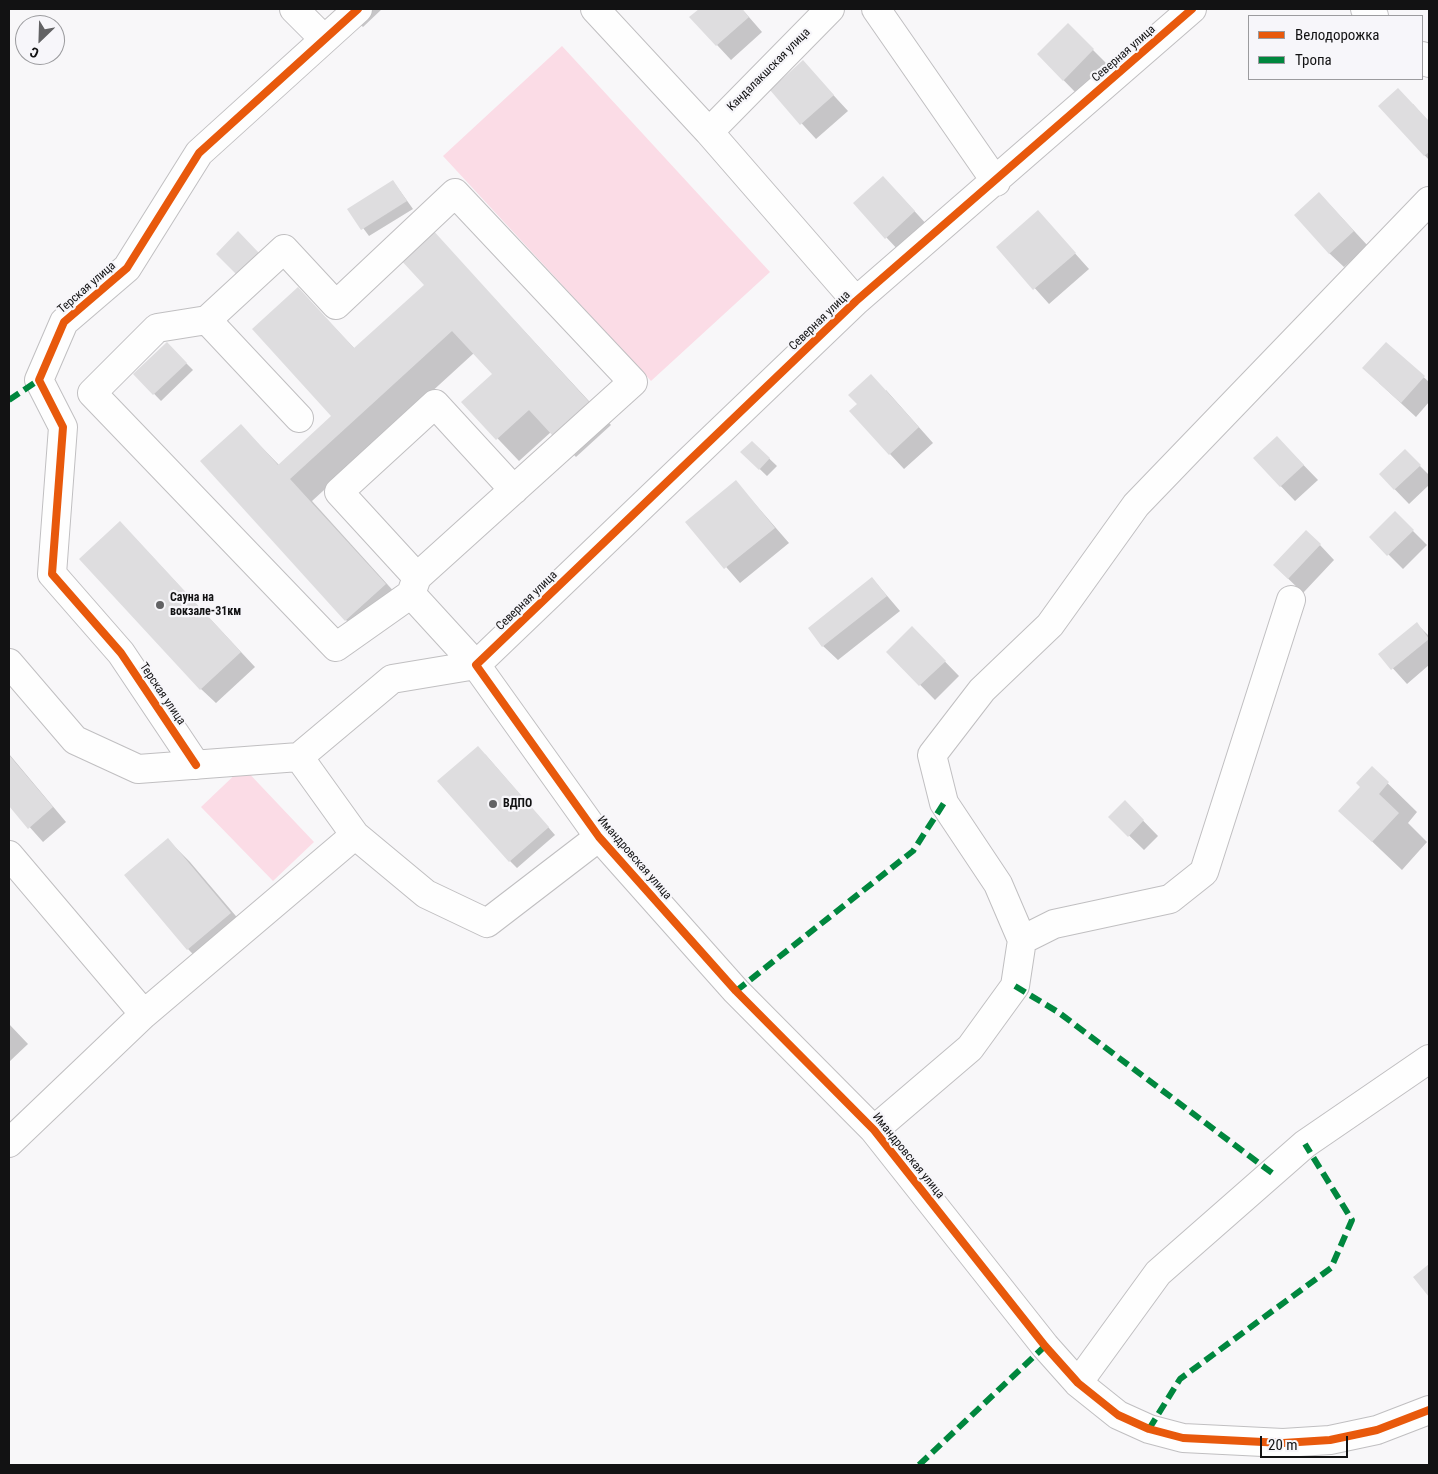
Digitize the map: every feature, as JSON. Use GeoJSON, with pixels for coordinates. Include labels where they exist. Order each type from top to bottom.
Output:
{"type":"FeatureCollection","features":[{"type":"Feature","properties":{"kind":"street"},"geometry":{"type":"LineString","coordinates":[[294,9],[324,40]]}},
{"type":"Feature","properties":{"kind":"street","name":"Терская улица"},"geometry":{"type":"LineString","coordinates":[[196,765],[121,653],[52,574],[63,427],[39,380],[64,322],[127,268],[199,153],[358,9]]}},
{"type":"Feature","properties":{"kind":"street"},"geometry":{"type":"LineString","coordinates":[[594,9],[709,132],[856,302]]}},
{"type":"Feature","properties":{"kind":"street","name":"Кандалакшская улица"},"geometry":{"type":"LineString","coordinates":[[709,132],[830,9]]}},
{"type":"Feature","properties":{"kind":"street"},"geometry":{"type":"LineString","coordinates":[[876,9],[996,182]]}},
{"type":"Feature","properties":{"kind":"street","name":"Северная улица"},"geometry":{"type":"LineString","coordinates":[[476,665],[856,302],[996,182],[1192,9]]}},
{"type":"Feature","properties":{"kind":"street"},"geometry":{"type":"LineString","coordinates":[[455,193],[633,382],[514,490],[414,586],[336,647],[92,393],[157,328],[207,320],[284,248],[336,305],[455,193]]}},
{"type":"Feature","properties":{"kind":"street"},"geometry":{"type":"LineString","coordinates":[[874,1130],[970,1048],[1015,986],[1022,940],[998,884],[944,803],[932,755],[982,690],[1050,624],[1136,505],[1429,201]]}},
{"type":"Feature","properties":{"kind":"street"},"geometry":{"type":"LineString","coordinates":[[207,320],[299,418]]}},
{"type":"Feature","properties":{"kind":"street","name":"Имандровская улица"},"geometry":{"type":"LineString","coordinates":[[514,490],[435,404],[339,492],[476,665],[598,837],[736,990],[874,1130],[1045,1346],[1078,1383],[1118,1416],[1149,1429],[1183,1438],[1283,1444],[1330,1440],[1377,1430],[1429,1410]]}},
{"type":"Feature","properties":{"kind":"street"},"geometry":{"type":"LineString","coordinates":[[1022,940],[1054,924],[1170,899],[1204,872],[1291,600]]}},
{"type":"Feature","properties":{"kind":"street"},"geometry":{"type":"LineString","coordinates":[[9,663],[75,740],[138,769],[299,757],[392,679],[476,665]]}},
{"type":"Feature","properties":{"kind":"street"},"geometry":{"type":"LineString","coordinates":[[299,757],[356,835],[426,894],[488,923],[598,837]]}},
{"type":"Feature","properties":{"kind":"street"},"geometry":{"type":"LineString","coordinates":[[9,1143],[144,1014],[356,835]]}},
{"type":"Feature","properties":{"kind":"street"},"geometry":{"type":"LineString","coordinates":[[9,855],[144,1014]]}},
{"type":"Feature","properties":{"kind":"street"},"geometry":{"type":"LineString","coordinates":[[1078,1383],[1158,1273],[1305,1144],[1429,1059]]}},
{"type":"Feature","properties":{"kind":"shaded area"},"geometry":{"type":"Polygon","coordinates":[[[562,46],[770,272],[651,381],[443,156],[562,46]]]}},
{"type":"Feature","properties":{"kind":"shaded area"},"geometry":{"type":"Polygon","coordinates":[[[243,767],[314,842],[273,881],[201,807],[243,767]]]}},
{"type":"Feature","properties":{"kind":"building"},"geometry":{"type":"Polygon","coordinates":[[[699,9],[742,9],[749,17],[716,46],[689,17],[699,9]]]}},
{"type":"Feature","properties":{"kind":"building"},"geometry":{"type":"Polygon","coordinates":[[[1068,23],[1094,49],[1063,81],[1037,54],[1068,23]]]}},
{"type":"Feature","properties":{"kind":"building"},"geometry":{"type":"Polygon","coordinates":[[[803,60],[834,95],[800,125],[770,90],[803,60]]]}},
{"type":"Feature","properties":{"kind":"building"},"geometry":{"type":"Polygon","coordinates":[[[1398,88],[1429,121],[1429,152],[1424,156],[1378,106],[1398,88]]]}},
{"type":"Feature","properties":{"kind":"building"},"geometry":{"type":"Polygon","coordinates":[[[883,176],[915,211],[885,239],[853,203],[883,176]]]}},
{"type":"Feature","properties":{"kind":"building"},"geometry":{"type":"Polygon","coordinates":[[[393,180],[407,201],[361,230],[347,209],[393,180]]]}},
{"type":"Feature","properties":{"kind":"building"},"geometry":{"type":"Polygon","coordinates":[[[1319,192],[1354,231],[1329,254],[1294,215],[1319,192]]]}},
{"type":"Feature","properties":{"kind":"building"},"geometry":{"type":"Polygon","coordinates":[[[1038,210],[1076,253],[1033,290],[996,247],[1038,210]]]}},
{"type":"Feature","properties":{"kind":"building"},"geometry":{"type":"Polygon","coordinates":[[[431,228],[590,403],[553,436],[529,410],[496,440],[461,402],[492,374],[452,331],[290,479],[386,584],[345,621],[200,461],[241,424],[278,465],[331,416],[252,329],[298,287],[354,348],[424,285],[399,258],[431,228]]]}},
{"type":"Feature","properties":{"kind":"building"},"geometry":{"type":"Polygon","coordinates":[[[238,231],[259,253],[237,275],[216,254],[238,231]]]}},
{"type":"Feature","properties":{"kind":"building"},"geometry":{"type":"Polygon","coordinates":[[[167,342],[187,363],[153,395],[133,374],[167,342]]]}},
{"type":"Feature","properties":{"kind":"building"},"geometry":{"type":"Polygon","coordinates":[[[1386,342],[1425,376],[1401,403],[1362,368],[1386,342]]]}},
{"type":"Feature","properties":{"kind":"building"},"geometry":{"type":"Polygon","coordinates":[[[871,374],[919,427],[889,455],[849,411],[857,404],[848,395],[871,374]]]}},
{"type":"Feature","properties":{"kind":"building"},"geometry":{"type":"Polygon","coordinates":[[[1277,436],[1304,465],[1280,487],[1253,458],[1277,436]]]}},
{"type":"Feature","properties":{"kind":"building"},"geometry":{"type":"Polygon","coordinates":[[[752,441],[770,458],[759,470],[740,452],[752,441]]]}},
{"type":"Feature","properties":{"kind":"building"},"geometry":{"type":"Polygon","coordinates":[[[1405,449],[1421,465],[1394,490],[1379,474],[1405,449]]]}},
{"type":"Feature","properties":{"kind":"building"},"geometry":{"type":"Polygon","coordinates":[[[736,480],[775,528],[724,569],[685,522],[736,480]]]}},
{"type":"Feature","properties":{"kind":"building"},"geometry":{"type":"Polygon","coordinates":[[[1395,511],[1414,530],[1387,556],[1369,537],[1395,511]]]}},
{"type":"Feature","properties":{"kind":"building","name":"Сауна на вокзале-31км"},"geometry":{"type":"Polygon","coordinates":[[[120,521],[241,652],[200,690],[79,559],[120,521]]]}},
{"type":"Feature","properties":{"kind":"building"},"geometry":{"type":"Polygon","coordinates":[[[1306,530],[1321,544],[1288,579],[1273,565],[1306,530]]]}},
{"type":"Feature","properties":{"kind":"building"},"geometry":{"type":"Polygon","coordinates":[[[872,577],[887,596],[822,647],[808,628],[872,577]]]}},
{"type":"Feature","properties":{"kind":"building"},"geometry":{"type":"Polygon","coordinates":[[[1417,622],[1429,639],[1391,670],[1378,654],[1417,622]]]}},
{"type":"Feature","properties":{"kind":"building"},"geometry":{"type":"Polygon","coordinates":[[[912,626],[946,661],[919,686],[886,652],[912,626]]]}},
{"type":"Feature","properties":{"kind":"building","name":"ВДПО"},"geometry":{"type":"Polygon","coordinates":[[[478,746],[549,827],[509,862],[437,781],[478,746]]]}},
{"type":"Feature","properties":{"kind":"building"},"geometry":{"type":"Polygon","coordinates":[[[9,755],[53,807],[28,829],[9,806],[9,755]]]}},
{"type":"Feature","properties":{"kind":"building"},"geometry":{"type":"Polygon","coordinates":[[[1372,766],[1389,782],[1379,794],[1399,813],[1372,842],[1338,811],[1360,787],[1356,783],[1372,766]]]}},
{"type":"Feature","properties":{"kind":"building"},"geometry":{"type":"Polygon","coordinates":[[[1125,800],[1144,820],[1128,837],[1108,817],[1125,800]]]}},
{"type":"Feature","properties":{"kind":"building"},"geometry":{"type":"Polygon","coordinates":[[[168,838],[231,913],[187,950],[124,875],[168,838]]]}},
{"type":"Feature","properties":{"kind":"building"},"geometry":{"type":"Polygon","coordinates":[[[1429,1264],[1429,1297],[1413,1277],[1429,1264]]]}},
{"type":"Feature","properties":{"kind":"marked path"},"geometry":{"type":"LineString","coordinates":[[9,400],[39,380]]}},
{"type":"Feature","properties":{"kind":"marked path"},"geometry":{"type":"LineString","coordinates":[[736,991],[913,851],[944,803]]}},
{"type":"Feature","properties":{"kind":"marked path"},"geometry":{"type":"LineString","coordinates":[[1015,986],[1058,1012],[1272,1173]]}},
{"type":"Feature","properties":{"kind":"marked path"},"geometry":{"type":"LineString","coordinates":[[1149,1429],[1180,1379],[1331,1268],[1352,1220],[1305,1144]]}},
{"type":"Feature","properties":{"kind":"marked path"},"geometry":{"type":"LineString","coordinates":[[919,1465],[1045,1346]]}},
{"type":"Feature","properties":{"kind":"cycle path"},"geometry":{"type":"LineString","coordinates":[[196,765],[121,653],[52,574],[63,427],[39,380],[64,322],[127,268],[199,153],[358,9]]}},
{"type":"Feature","properties":{"kind":"cycle path"},"geometry":{"type":"LineString","coordinates":[[1192,9],[856,301],[476,665],[599,837],[736,991],[874,1130],[1045,1346],[1078,1383],[1118,1415],[1149,1429],[1183,1438],[1283,1443],[1330,1440],[1377,1430],[1429,1410]]}},
{"type":"Feature","properties":{"kind":"place","name":"Сауна на вокзале-31км"},"geometry":{"type":"Point","coordinates":[160,605]}},
{"type":"Feature","properties":{"kind":"place","name":"ВДПО"},"geometry":{"type":"Point","coordinates":[493,804]}}]}
